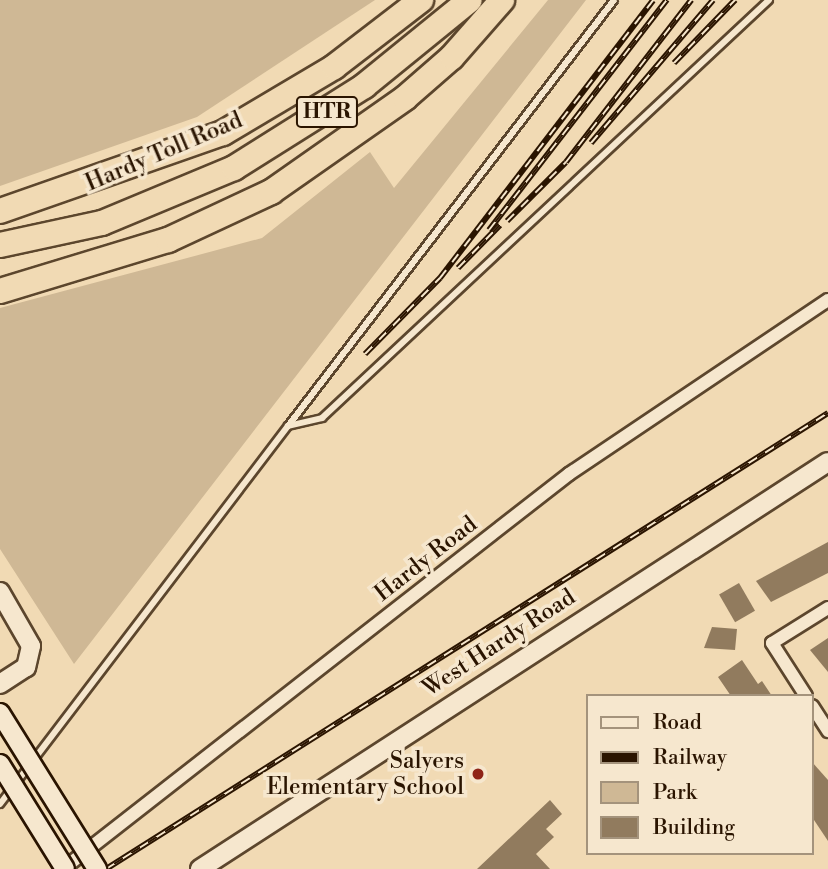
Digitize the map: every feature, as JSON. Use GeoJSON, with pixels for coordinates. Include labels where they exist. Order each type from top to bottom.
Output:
{"type":"FeatureCollection","features":[{"type":"Feature","properties":{"kind":"highway","name":"Hardy Toll Road"},"geometry":{"type":"LineString","coordinates":[[0,211],[150,162],[223,133],[334,67],[421,0]]}},
{"type":"Feature","properties":{"kind":"highway","name":"Hardy Toll Road"},"geometry":{"type":"LineString","coordinates":[[0,245],[169,200],[294,135],[470,0]]}},
{"type":"Feature","properties":{"kind":"highway"},"geometry":{"type":"LineString","coordinates":[[0,291],[168,240],[271,192],[405,98],[452,57],[502,0]]}},
{"type":"Feature","properties":{"kind":"main road","name":"West Hardy Road"},"geometry":{"type":"LineString","coordinates":[[200,869],[828,462]]}},
{"type":"Feature","properties":{"kind":"main road"},"geometry":{"type":"LineString","coordinates":[[0,592],[31,646],[26,667],[0,684]]}},
{"type":"Feature","properties":{"kind":"main road"},"geometry":{"type":"LineString","coordinates":[[0,713],[97,869]]}},
{"type":"Feature","properties":{"kind":"main road"},"geometry":{"type":"LineString","coordinates":[[0,764],[64,869]]}},
{"type":"Feature","properties":{"kind":"street","name":"Hardy Road"},"geometry":{"type":"LineString","coordinates":[[64,869],[569,474],[828,300]]}},
{"type":"Feature","properties":{"kind":"street"},"geometry":{"type":"LineString","coordinates":[[805,694],[772,643],[828,608]]}},
{"type":"Feature","properties":{"kind":"street"},"geometry":{"type":"LineString","coordinates":[[814,709],[828,731]]}},
{"type":"Feature","properties":{"kind":"lane"},"geometry":{"type":"LineString","coordinates":[[0,804],[614,0]]}},
{"type":"Feature","properties":{"kind":"lane"},"geometry":{"type":"LineString","coordinates":[[288,426],[322,418],[769,0]]}},
{"type":"Feature","properties":{"kind":"green space"},"geometry":{"type":"Polygon","coordinates":[[[0,0],[375,0],[197,117],[0,186],[0,0]]]}},
{"type":"Feature","properties":{"kind":"green space"},"geometry":{"type":"Polygon","coordinates":[[[548,0],[586,0],[74,664],[0,549],[0,308],[262,238],[370,152],[394,188],[548,0]]]}},
{"type":"Feature","properties":{"kind":"building"},"geometry":{"type":"Polygon","coordinates":[[[828,542],[828,573],[771,602],[756,581],[828,542]]]}},
{"type":"Feature","properties":{"kind":"building"},"geometry":{"type":"Polygon","coordinates":[[[739,583],[755,611],[735,622],[719,594],[739,583]]]}},
{"type":"Feature","properties":{"kind":"building"},"geometry":{"type":"Polygon","coordinates":[[[712,627],[737,629],[735,650],[704,648],[712,627]]]}},
{"type":"Feature","properties":{"kind":"building"},"geometry":{"type":"Polygon","coordinates":[[[828,638],[828,672],[810,650],[828,638]]]}},
{"type":"Feature","properties":{"kind":"building"},"geometry":{"type":"Polygon","coordinates":[[[742,660],[758,684],[762,681],[771,694],[730,694],[718,677],[742,660]]]}},
{"type":"Feature","properties":{"kind":"building"},"geometry":{"type":"Polygon","coordinates":[[[814,764],[828,780],[828,841],[814,820],[814,764]]]}},
{"type":"Feature","properties":{"kind":"building"},"geometry":{"type":"Polygon","coordinates":[[[550,800],[562,814],[546,829],[554,837],[536,854],[550,869],[477,869],[550,800]]]}},
{"type":"Feature","properties":{"kind":"railway"},"geometry":{"type":"LineString","coordinates":[[365,354],[440,278],[653,0]]}},
{"type":"Feature","properties":{"kind":"railway"},"geometry":{"type":"LineString","coordinates":[[489,230],[667,0]]}},
{"type":"Feature","properties":{"kind":"railway"},"geometry":{"type":"LineString","coordinates":[[507,221],[566,162],[691,0]]}},
{"type":"Feature","properties":{"kind":"railway"},"geometry":{"type":"LineString","coordinates":[[591,143],[713,0]]}},
{"type":"Feature","properties":{"kind":"railway"},"geometry":{"type":"LineString","coordinates":[[674,63],[735,0]]}},
{"type":"Feature","properties":{"kind":"railway"},"geometry":{"type":"LineString","coordinates":[[458,268],[500,225]]}},
{"type":"Feature","properties":{"kind":"railway"},"geometry":{"type":"LineString","coordinates":[[106,869],[828,413]]}},
{"type":"Feature","properties":{"kind":"place","name":"Salyers Elementary School"},"geometry":{"type":"Point","coordinates":[478,774]}}]}
